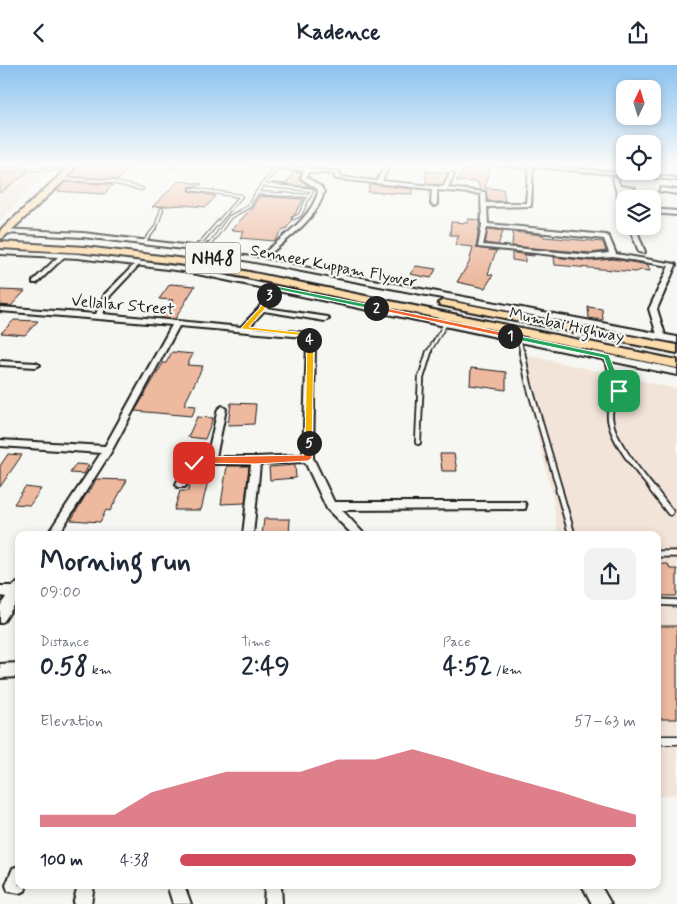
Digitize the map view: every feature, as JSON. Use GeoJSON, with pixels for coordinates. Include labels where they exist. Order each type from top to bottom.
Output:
{"type":"FeatureCollection","features":[{"type":"Feature","properties":{"kind":"highway","name":"Senneer Kuppam Flyover"},"geometry":{"type":"LineString","coordinates":[[1,233],[187,254],[464,307],[483,307]]}},
{"type":"Feature","properties":{"kind":"highway","name":"Senneer Kuppam Flyover"},"geometry":{"type":"LineString","coordinates":[[0,245],[85,250],[178,261],[418,309],[448,319]]}},
{"type":"Feature","properties":{"kind":"highway","name":"Mumbai Highway"},"geometry":{"type":"LineString","coordinates":[[483,307],[677,349]]}},
{"type":"Feature","properties":{"kind":"highway","name":"Mumbai Highway"},"geometry":{"type":"LineString","coordinates":[[448,319],[677,364]]}},
{"type":"Feature","properties":{"kind":"main road"},"geometry":{"type":"LineString","coordinates":[[1,233],[29,203]]}},
{"type":"Feature","properties":{"kind":"main road"},"geometry":{"type":"LineString","coordinates":[[1,233],[34,203]]}},
{"type":"Feature","properties":{"kind":"street"},"geometry":{"type":"LineString","coordinates":[[260,260],[304,219],[318,203]]}},
{"type":"Feature","properties":{"kind":"street"},"geometry":{"type":"LineString","coordinates":[[529,203],[529,205],[485,205],[485,225],[480,246],[590,257],[613,255],[675,265],[653,309],[662,338]]}},
{"type":"Feature","properties":{"kind":"street"},"geometry":{"type":"LineString","coordinates":[[661,212],[677,213]]}},
{"type":"Feature","properties":{"kind":"street"},"geometry":{"type":"LineString","coordinates":[[485,225],[606,237],[613,255]]}},
{"type":"Feature","properties":{"kind":"street"},"geometry":{"type":"LineString","coordinates":[[1,233],[73,234],[196,248],[483,307],[677,341]]}},
{"type":"Feature","properties":{"kind":"street"},"geometry":{"type":"LineString","coordinates":[[635,235],[642,252]]}},
{"type":"Feature","properties":{"kind":"street"},"geometry":{"type":"LineString","coordinates":[[0,251],[63,255],[198,272],[448,319],[518,338],[677,372]]}},
{"type":"Feature","properties":{"kind":"street"},"geometry":{"type":"LineString","coordinates":[[35,282],[63,255]]}},
{"type":"Feature","properties":{"kind":"street"},"geometry":{"type":"LineString","coordinates":[[100,315],[107,295],[138,263]]}},
{"type":"Feature","properties":{"kind":"street"},"geometry":{"type":"LineString","coordinates":[[244,328],[262,309],[273,287]]}},
{"type":"Feature","properties":{"kind":"street","name":"Vellalar Street"},"geometry":{"type":"LineString","coordinates":[[0,309],[100,315],[307,335],[311,344],[308,458]]}},
{"type":"Feature","properties":{"kind":"street"},"geometry":{"type":"LineString","coordinates":[[262,309],[326,319]]}},
{"type":"Feature","properties":{"kind":"street"},"geometry":{"type":"LineString","coordinates":[[55,531],[108,450],[177,323]]}},
{"type":"Feature","properties":{"kind":"street"},"geometry":{"type":"LineString","coordinates":[[0,363],[36,365]]}},
{"type":"Feature","properties":{"kind":"street"},"geometry":{"type":"LineString","coordinates":[[211,461],[222,409]]}},
{"type":"Feature","properties":{"kind":"street"},"geometry":{"type":"LineString","coordinates":[[0,443],[108,450]]}},
{"type":"Feature","properties":{"kind":"street"},"geometry":{"type":"LineString","coordinates":[[181,485],[194,463],[200,460],[256,461],[308,458],[331,506],[356,531]]}},
{"type":"Feature","properties":{"kind":"street"},"geometry":{"type":"LineString","coordinates":[[248,531],[256,461]]}},
{"type":"Feature","properties":{"kind":"street"},"geometry":{"type":"LineString","coordinates":[[331,506],[521,506]]}},
{"type":"Feature","properties":{"kind":"street"},"geometry":{"type":"LineString","coordinates":[[0,591],[15,589]]}},
{"type":"Feature","properties":{"kind":"street"},"geometry":{"type":"LineString","coordinates":[[0,617],[15,592]]}},
{"type":"Feature","properties":{"kind":"street"},"geometry":{"type":"LineString","coordinates":[[0,671],[15,670]]}},
{"type":"Feature","properties":{"kind":"street"},"geometry":{"type":"LineString","coordinates":[[82,904],[85,889]]}},
{"type":"Feature","properties":{"kind":"street"},"geometry":{"type":"LineString","coordinates":[[177,889],[182,904]]}},
{"type":"Feature","properties":{"kind":"street"},"geometry":{"type":"LineString","coordinates":[[273,889],[273,904]]}},
{"type":"Feature","properties":{"kind":"street"},"geometry":{"type":"LineString","coordinates":[[593,889],[602,904]]}},
{"type":"Feature","properties":{"kind":"lane"},"geometry":{"type":"LineString","coordinates":[[196,248],[236,203]]}},
{"type":"Feature","properties":{"kind":"lane"},"geometry":{"type":"LineString","coordinates":[[205,250],[230,217],[248,207],[250,203]]}},
{"type":"Feature","properties":{"kind":"lane"},"geometry":{"type":"LineString","coordinates":[[294,218],[300,215],[306,203]]}},
{"type":"Feature","properties":{"kind":"lane"},"geometry":{"type":"LineString","coordinates":[[145,241],[156,229],[161,219],[162,209]]}},
{"type":"Feature","properties":{"kind":"lane"},"geometry":{"type":"LineString","coordinates":[[418,442],[422,371],[428,354],[448,319]]}},
{"type":"Feature","properties":{"kind":"lane"},"geometry":{"type":"LineString","coordinates":[[518,338],[529,385],[571,531]]}},
{"type":"Feature","properties":{"kind":"lane"},"geometry":{"type":"LineString","coordinates":[[606,357],[619,391],[619,396],[610,411],[610,423],[617,441],[670,512]]}},
{"type":"Feature","properties":{"kind":"lane"},"geometry":{"type":"LineString","coordinates":[[661,554],[677,554]]}},
{"type":"Feature","properties":{"kind":"lane"},"geometry":{"type":"LineString","coordinates":[[661,602],[677,603]]}},
{"type":"Feature","properties":{"kind":"lane"},"geometry":{"type":"LineString","coordinates":[[661,740],[677,740]]}},
{"type":"Feature","properties":{"kind":"shaded area"},"geometry":{"type":"Polygon","coordinates":[[[0,203],[17,203],[0,221],[0,203]]]}},
{"type":"Feature","properties":{"kind":"shaded area"},"geometry":{"type":"Polygon","coordinates":[[[517,353],[677,389],[677,793],[661,796],[661,531],[557,531],[552,493],[517,353]]]}},
{"type":"Feature","properties":{"kind":"building"},"geometry":{"type":"Polygon","coordinates":[[[156,203],[209,203],[206,207],[183,205],[152,207],[156,203]]]}},
{"type":"Feature","properties":{"kind":"building"},"geometry":{"type":"Polygon","coordinates":[[[255,203],[302,203],[291,217],[292,220],[286,229],[283,229],[275,241],[240,238],[244,231],[231,230],[255,203]]]}},
{"type":"Feature","properties":{"kind":"building"},"geometry":{"type":"Polygon","coordinates":[[[468,219],[480,220],[476,248],[496,251],[488,274],[493,275],[485,288],[457,282],[469,263],[473,247],[455,245],[459,235],[450,235],[451,222],[468,223],[468,219]]]}},
{"type":"Feature","properties":{"kind":"building"},"geometry":{"type":"Polygon","coordinates":[[[488,229],[503,231],[498,245],[485,243],[488,229]]]}},
{"type":"Feature","properties":{"kind":"building"},"geometry":{"type":"Polygon","coordinates":[[[513,232],[543,235],[544,237],[603,242],[606,251],[590,253],[512,246],[513,232]]]}},
{"type":"Feature","properties":{"kind":"building"},"geometry":{"type":"Polygon","coordinates":[[[512,253],[534,256],[525,255],[525,262],[512,260],[512,253]]]}},
{"type":"Feature","properties":{"kind":"building"},"geometry":{"type":"Polygon","coordinates":[[[554,257],[590,261],[613,259],[648,265],[650,271],[641,270],[636,272],[555,265],[554,257]]]}},
{"type":"Feature","properties":{"kind":"building"},"geometry":{"type":"Polygon","coordinates":[[[416,266],[436,269],[431,278],[410,274],[416,266]]]}},
{"type":"Feature","properties":{"kind":"building"},"geometry":{"type":"Polygon","coordinates":[[[170,284],[195,286],[175,319],[160,318],[173,300],[159,299],[170,284]]]}},
{"type":"Feature","properties":{"kind":"building"},"geometry":{"type":"Polygon","coordinates":[[[0,290],[25,291],[11,306],[0,305],[0,290]]]}},
{"type":"Feature","properties":{"kind":"building"},"geometry":{"type":"Polygon","coordinates":[[[588,307],[602,309],[603,320],[589,318],[588,307]]]}},
{"type":"Feature","properties":{"kind":"building"},"geometry":{"type":"Polygon","coordinates":[[[14,320],[38,321],[25,335],[1,333],[14,320]]]}},
{"type":"Feature","properties":{"kind":"building"},"geometry":{"type":"Polygon","coordinates":[[[172,352],[193,354],[187,365],[203,366],[184,405],[196,406],[192,416],[135,411],[163,363],[166,363],[172,352]]]}},
{"type":"Feature","properties":{"kind":"building"},"geometry":{"type":"Polygon","coordinates":[[[471,368],[506,372],[506,390],[470,385],[471,368]]]}},
{"type":"Feature","properties":{"kind":"building"},"geometry":{"type":"Polygon","coordinates":[[[231,403],[256,404],[254,424],[228,425],[231,403]]]}},
{"type":"Feature","properties":{"kind":"building"},"geometry":{"type":"Polygon","coordinates":[[[197,417],[213,418],[205,439],[188,437],[197,417]]]}},
{"type":"Feature","properties":{"kind":"building"},"geometry":{"type":"Polygon","coordinates":[[[8,454],[22,455],[0,487],[0,466],[8,454]]]}},
{"type":"Feature","properties":{"kind":"building"},"geometry":{"type":"Polygon","coordinates":[[[440,454],[454,454],[457,471],[442,471],[440,454]]]}},
{"type":"Feature","properties":{"kind":"building"},"geometry":{"type":"Polygon","coordinates":[[[76,464],[89,465],[84,474],[70,473],[76,464]]]}},
{"type":"Feature","properties":{"kind":"building"},"geometry":{"type":"Polygon","coordinates":[[[295,465],[296,478],[270,480],[269,467],[295,465]]]}},
{"type":"Feature","properties":{"kind":"building"},"geometry":{"type":"Polygon","coordinates":[[[227,466],[249,466],[245,503],[221,504],[227,466]]]}},
{"type":"Feature","properties":{"kind":"building"},"geometry":{"type":"Polygon","coordinates":[[[198,469],[211,469],[201,510],[174,510],[180,491],[188,491],[191,478],[198,469]]]}},
{"type":"Feature","properties":{"kind":"building"},"geometry":{"type":"Polygon","coordinates":[[[96,479],[127,480],[110,511],[106,510],[100,522],[71,520],[87,493],[89,493],[96,479]]]}},
{"type":"Feature","properties":{"kind":"building"},"geometry":{"type":"Polygon","coordinates":[[[25,487],[41,489],[30,505],[14,504],[25,487]]]}},
{"type":"Feature","properties":{"kind":"building"},"geometry":{"type":"Polygon","coordinates":[[[264,519],[290,519],[289,531],[262,531],[264,519]]]}},
{"type":"Feature","properties":{"kind":"building"},"geometry":{"type":"Polygon","coordinates":[[[661,564],[668,564],[670,569],[677,569],[677,596],[661,596],[661,564]]]}},
{"type":"Feature","properties":{"kind":"building"},"geometry":{"type":"Polygon","coordinates":[[[661,626],[677,626],[677,719],[661,719],[661,626]]]}},
{"type":"Feature","properties":{"kind":"route"},"geometry":{"type":"LineString","coordinates":[[194,463],[200,460],[256,461],[308,458],[311,344],[307,335],[244,328],[262,309],[273,287],[606,357],[619,391]]}}]}
